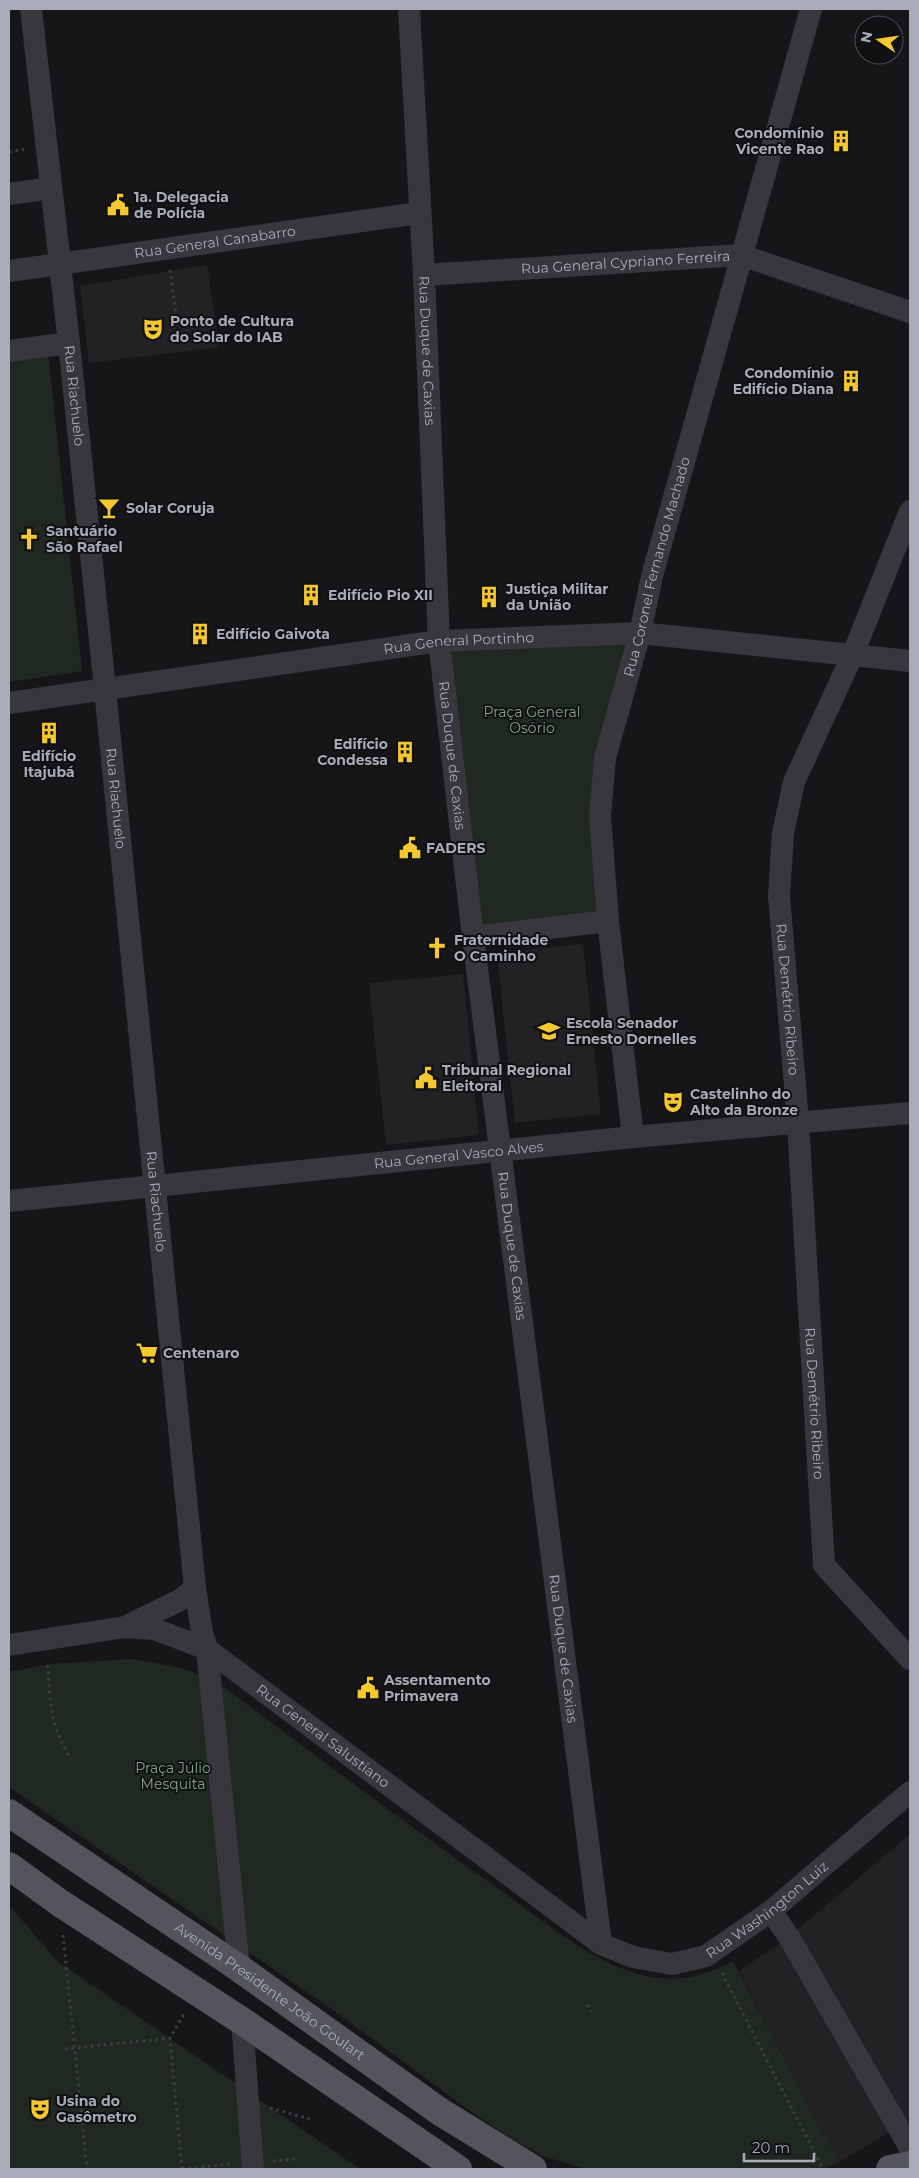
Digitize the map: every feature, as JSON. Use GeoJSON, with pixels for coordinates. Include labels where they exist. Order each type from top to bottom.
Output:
{"type":"FeatureCollection","features":[{"type":"Feature","properties":{"kind":"main road","name":"Avenida Presidente João Goulart"},"geometry":{"type":"LineString","coordinates":[[9,1813],[239,1968],[439,2111],[533,2169]]}},
{"type":"Feature","properties":{"kind":"main road"},"geometry":{"type":"LineString","coordinates":[[9,1866],[60,1902],[242,2020],[458,2169]]}},
{"type":"Feature","properties":{"kind":"main road"},"geometry":{"type":"LineString","coordinates":[[890,2169],[910,2165]]}},
{"type":"Feature","properties":{"kind":"street","name":"Rua Riachuelo"},"geometry":{"type":"LineString","coordinates":[[31,9],[106,689],[195,1588],[202,1632],[207,1649]]}},
{"type":"Feature","properties":{"kind":"street","name":"Rua Duque de Caxias"},"geometry":{"type":"LineString","coordinates":[[409,9],[419,213],[424,275],[439,641],[473,937],[601,1944]]}},
{"type":"Feature","properties":{"kind":"street","name":"Rua Coronel Fernando Machado"},"geometry":{"type":"LineString","coordinates":[[633,1138],[608,921],[600,816],[605,758],[640,633],[652,576],[811,9]]}},
{"type":"Feature","properties":{"kind":"street"},"geometry":{"type":"LineString","coordinates":[[9,194],[51,188]]}},
{"type":"Feature","properties":{"kind":"street","name":"Rua General Canabarro"},"geometry":{"type":"LineString","coordinates":[[9,271],[60,262],[419,213]]}},
{"type":"Feature","properties":{"kind":"street","name":"Rua General Cypriano Ferreira"},"geometry":{"type":"LineString","coordinates":[[424,275],[741,255],[910,312]]}},
{"type":"Feature","properties":{"kind":"street"},"geometry":{"type":"LineString","coordinates":[[9,351],[69,343]]}},
{"type":"Feature","properties":{"kind":"street","name":"Rua Demétrio Ribeiro"},"geometry":{"type":"LineString","coordinates":[[910,511],[854,654],[794,782],[784,833],[779,896],[798,1122],[824,1565],[910,1660]]}},
{"type":"Feature","properties":{"kind":"street","name":"Rua General Portinho"},"geometry":{"type":"LineString","coordinates":[[9,703],[439,641],[640,633],[910,661]]}},
{"type":"Feature","properties":{"kind":"street"},"geometry":{"type":"LineString","coordinates":[[473,937],[608,921]]}},
{"type":"Feature","properties":{"kind":"street","name":"Rua General Vasco Alves"},"geometry":{"type":"LineString","coordinates":[[9,1201],[633,1138],[910,1113]]}},
{"type":"Feature","properties":{"kind":"street"},"geometry":{"type":"LineString","coordinates":[[125,1627],[180,1600],[195,1588]]}},
{"type":"Feature","properties":{"kind":"street","name":"Rua General Salustiano"},"geometry":{"type":"LineString","coordinates":[[9,1645],[125,1627],[154,1629],[207,1649],[601,1944]]}},
{"type":"Feature","properties":{"kind":"street"},"geometry":{"type":"LineString","coordinates":[[207,1649],[239,1968]]}},
{"type":"Feature","properties":{"kind":"street","name":"Rua Washington Luiz"},"geometry":{"type":"LineString","coordinates":[[601,1944],[633,1957],[672,1964],[706,1956],[771,1911],[910,1792]]}},
{"type":"Feature","properties":{"kind":"street"},"geometry":{"type":"LineString","coordinates":[[771,1911],[789,1937],[910,2148]]}},
{"type":"Feature","properties":{"kind":"street"},"geometry":{"type":"LineString","coordinates":[[242,2020],[253,2169]]}},
{"type":"Feature","properties":{"kind":"path"},"geometry":{"type":"LineString","coordinates":[[167,248],[176,316]]}},
{"type":"Feature","properties":{"kind":"path"},"geometry":{"type":"LineString","coordinates":[[48,1664],[53,1722],[61,1743],[71,1759]]}},
{"type":"Feature","properties":{"kind":"path"},"geometry":{"type":"LineString","coordinates":[[60,1902],[87,2169]]}},
{"type":"Feature","properties":{"kind":"path"},"geometry":{"type":"LineString","coordinates":[[712,1952],[823,2169]]}},
{"type":"Feature","properties":{"kind":"path"},"geometry":{"type":"LineString","coordinates":[[193,2168],[182,2169],[170,2038],[197,1992]]}},
{"type":"Feature","properties":{"kind":"path"},"geometry":{"type":"LineString","coordinates":[[587,2005],[591,2012]]}},
{"type":"Feature","properties":{"kind":"path"},"geometry":{"type":"LineString","coordinates":[[65,2049],[170,2038]]}},
{"type":"Feature","properties":{"kind":"path"},"geometry":{"type":"LineString","coordinates":[[248,2102],[314,2120]]}},
{"type":"Feature","properties":{"kind":"shaded area"},"geometry":{"type":"Polygon","coordinates":[[[207,265],[219,347],[89,363],[80,286],[207,265]]]}},
{"type":"Feature","properties":{"kind":"shaded area","name":"Escola Senador Ernesto Dornelles"},"geometry":{"type":"Polygon","coordinates":[[[583,944],[601,1114],[515,1123],[497,953],[583,944]]]}},
{"type":"Feature","properties":{"kind":"shaded area","name":"Tribunal Regional Eleitoral"},"geometry":{"type":"Polygon","coordinates":[[[463,974],[479,1135],[386,1145],[369,983],[463,974]]]}},
{"type":"Feature","properties":{"kind":"shaded area"},"geometry":{"type":"Polygon","coordinates":[[[910,1834],[910,2120],[839,2162],[739,1971],[789,1937],[910,1834]]]}},
{"type":"Feature","properties":{"kind":"green space"},"geometry":{"type":"Polygon","coordinates":[[[48,353],[82,671],[9,682],[9,358],[48,353]]]}},
{"type":"Feature","properties":{"kind":"green space","name":"Praça General Osório"},"geometry":{"type":"Polygon","coordinates":[[[627,642],[600,913],[482,929],[450,648],[627,642]]]}},
{"type":"Feature","properties":{"kind":"green space","name":"Praça Júlio Mesquita"},"geometry":{"type":"Polygon","coordinates":[[[132,1659],[172,1666],[210,1677],[551,1928],[606,1962],[646,1976],[669,1979],[702,1974],[733,1961],[839,2162],[823,2169],[585,2169],[543,2156],[480,2118],[333,2010],[9,1787],[9,1672],[51,1664],[132,1659]]]}},
{"type":"Feature","properties":{"kind":"green space"},"geometry":{"type":"Polygon","coordinates":[[[9,1905],[57,1961],[360,2169],[9,2169],[9,1905]]]}},
{"type":"Feature","properties":{"kind":"place","name":"Condomínio Vicente Rao"},"geometry":{"type":"Point","coordinates":[841,141]}},
{"type":"Feature","properties":{"kind":"place","name":"1a. Delegacia de Polícia"},"geometry":{"type":"Point","coordinates":[118,205]}},
{"type":"Feature","properties":{"kind":"place","name":"Ponto de Cultura do Solar do IAB"},"geometry":{"type":"Point","coordinates":[153,329]}},
{"type":"Feature","properties":{"kind":"place","name":"Condomínio Edifício Diana"},"geometry":{"type":"Point","coordinates":[851,381]}},
{"type":"Feature","properties":{"kind":"place","name":"Solar Coruja"},"geometry":{"type":"Point","coordinates":[109,508]}},
{"type":"Feature","properties":{"kind":"place","name":"Santuário São Rafael"},"geometry":{"type":"Point","coordinates":[29,539]}},
{"type":"Feature","properties":{"kind":"place","name":"Edifício Pio XII"},"geometry":{"type":"Point","coordinates":[311,595]}},
{"type":"Feature","properties":{"kind":"place","name":"Justiça Militar da União"},"geometry":{"type":"Point","coordinates":[489,597]}},
{"type":"Feature","properties":{"kind":"place","name":"Edifício Gaivota"},"geometry":{"type":"Point","coordinates":[200,634]}},
{"type":"Feature","properties":{"kind":"place","name":"Edifício Itajubá"},"geometry":{"type":"Point","coordinates":[49,733]}},
{"type":"Feature","properties":{"kind":"place","name":"Edifício Condessa"},"geometry":{"type":"Point","coordinates":[405,752]}},
{"type":"Feature","properties":{"kind":"place","name":"FADERS"},"geometry":{"type":"Point","coordinates":[410,848]}},
{"type":"Feature","properties":{"kind":"place","name":"Fraternidade O Caminho"},"geometry":{"type":"Point","coordinates":[437,948]}},
{"type":"Feature","properties":{"kind":"place","name":"Escola Senador Ernesto Dornelles"},"geometry":{"type":"Point","coordinates":[549,1031]}},
{"type":"Feature","properties":{"kind":"place","name":"Tribunal Regional Eleitoral"},"geometry":{"type":"Point","coordinates":[426,1078]}},
{"type":"Feature","properties":{"kind":"place","name":"Castelinho do Alto da Bronze"},"geometry":{"type":"Point","coordinates":[673,1102]}},
{"type":"Feature","properties":{"kind":"place","name":"Centenaro"},"geometry":{"type":"Point","coordinates":[147,1353]}},
{"type":"Feature","properties":{"kind":"place","name":"Assentamento Primavera"},"geometry":{"type":"Point","coordinates":[368,1688]}},
{"type":"Feature","properties":{"kind":"place","name":"Usina do Gasômetro"},"geometry":{"type":"Point","coordinates":[40,2109]}}]}
